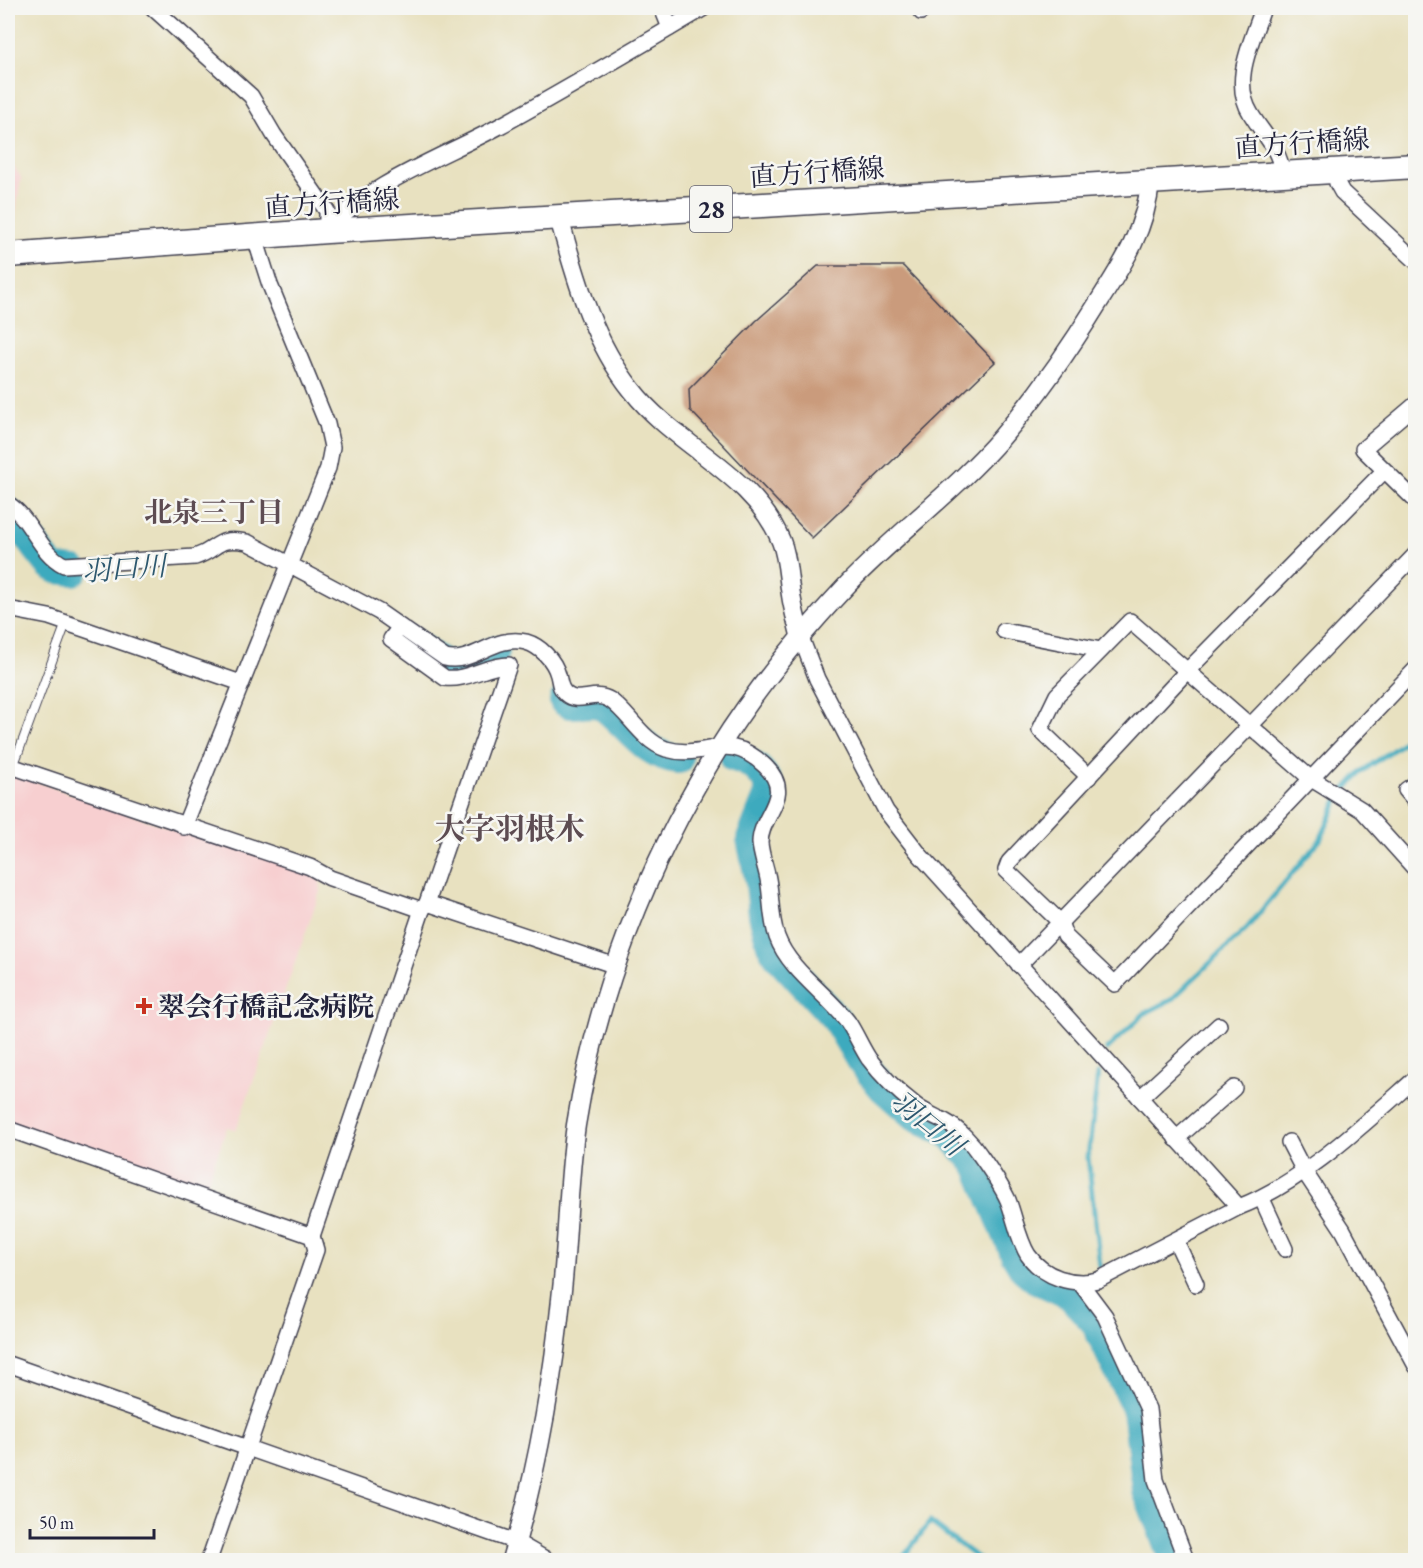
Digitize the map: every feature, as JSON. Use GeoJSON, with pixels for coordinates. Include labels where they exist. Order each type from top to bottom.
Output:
{"type":"FeatureCollection","features":[{"type":"Feature","properties":{"kind":"main road","name":"直方行橋線"},"geometry":{"type":"LineString","coordinates":[[8,255],[327,231],[1416,165]]}},
{"type":"Feature","properties":{"kind":"street"},"geometry":{"type":"LineString","coordinates":[[153,8],[251,96],[274,135],[327,211],[327,231]]}},
{"type":"Feature","properties":{"kind":"street"},"geometry":{"type":"LineString","coordinates":[[662,8],[670,28]]}},
{"type":"Feature","properties":{"kind":"street"},"geometry":{"type":"LineString","coordinates":[[327,231],[343,212],[367,197],[498,127],[704,8]]}},
{"type":"Feature","properties":{"kind":"street"},"geometry":{"type":"LineString","coordinates":[[1263,8],[1244,68],[1243,94],[1250,113],[1279,154],[1283,174]]}},
{"type":"Feature","properties":{"kind":"street"},"geometry":{"type":"LineString","coordinates":[[1335,170],[1337,183],[1342,192],[1416,261]]}},
{"type":"Feature","properties":{"kind":"street"},"geometry":{"type":"LineString","coordinates":[[511,1560],[529,1499],[551,1380],[563,1284],[566,1222],[577,1124],[598,1022],[634,915],[667,838],[718,748],[800,635],[891,542],[958,482],[1001,438],[1022,412],[1084,327],[1135,242],[1148,208],[1150,182]]}},
{"type":"Feature","properties":{"kind":"street"},"geometry":{"type":"LineString","coordinates":[[558,218],[586,308],[608,353],[632,391],[649,409],[752,495],[770,518],[782,543],[800,635],[822,689],[886,811],[920,855],[1239,1207]]}},
{"type":"Feature","properties":{"kind":"street"},"geometry":{"type":"LineString","coordinates":[[184,827],[328,468],[332,447],[327,424],[270,285],[255,238]]}},
{"type":"Feature","properties":{"kind":"street"},"geometry":{"type":"LineString","coordinates":[[1416,404],[1363,449],[1416,501]]}},
{"type":"Feature","properties":{"kind":"street"},"geometry":{"type":"LineString","coordinates":[[1384,471],[1187,671],[1009,862],[1006,870],[1060,922],[1065,936],[1115,984],[1416,669]]}},
{"type":"Feature","properties":{"kind":"street"},"geometry":{"type":"LineString","coordinates":[[8,504],[23,518],[53,560],[64,565],[195,557],[204,554],[224,540],[247,542],[400,627],[445,658],[453,660],[496,643],[513,639],[530,643],[554,663],[561,689],[568,696],[573,698],[597,694],[610,700],[655,743],[665,748],[735,746],[754,756],[767,767],[777,786],[777,799],[762,832],[760,844],[769,883],[771,918],[778,940],[790,958],[848,1022],[869,1058],[890,1083],[916,1106],[948,1123],[981,1155],[1007,1200],[1028,1255],[1042,1270],[1081,1284],[1098,1280],[1239,1207],[1262,1199],[1304,1171],[1416,1078]]}},
{"type":"Feature","properties":{"kind":"street"},"geometry":{"type":"LineString","coordinates":[[1019,965],[1416,554]]}},
{"type":"Feature","properties":{"kind":"street"},"geometry":{"type":"LineString","coordinates":[[8,609],[66,623],[241,683]]}},
{"type":"Feature","properties":{"kind":"street"},"geometry":{"type":"LineString","coordinates":[[1089,777],[1040,730],[1057,696],[1130,621],[1310,778],[1362,810],[1416,870]]}},
{"type":"Feature","properties":{"kind":"street"},"geometry":{"type":"LineString","coordinates":[[209,1560],[316,1250],[312,1236],[509,664],[494,665],[454,680],[445,678],[392,639],[400,627]]}},
{"type":"Feature","properties":{"kind":"street"},"geometry":{"type":"LineString","coordinates":[[1004,631],[1101,650]]}},
{"type":"Feature","properties":{"kind":"street"},"geometry":{"type":"LineString","coordinates":[[10,766],[184,827],[301,864],[330,878],[616,966]]}},
{"type":"Feature","properties":{"kind":"street"},"geometry":{"type":"LineString","coordinates":[[1416,783],[1406,790],[1416,802]]}},
{"type":"Feature","properties":{"kind":"street"},"geometry":{"type":"LineString","coordinates":[[1140,1098],[1219,1025]]}},
{"type":"Feature","properties":{"kind":"street"},"geometry":{"type":"LineString","coordinates":[[1176,1139],[1234,1088]]}},
{"type":"Feature","properties":{"kind":"street"},"geometry":{"type":"LineString","coordinates":[[8,1129],[312,1236]]}},
{"type":"Feature","properties":{"kind":"street"},"geometry":{"type":"LineString","coordinates":[[1289,1142],[1304,1171],[1343,1230],[1416,1366]]}},
{"type":"Feature","properties":{"kind":"street"},"geometry":{"type":"LineString","coordinates":[[1262,1199],[1285,1249]]}},
{"type":"Feature","properties":{"kind":"street"},"geometry":{"type":"LineString","coordinates":[[1176,1241],[1196,1284]]}},
{"type":"Feature","properties":{"kind":"street"},"geometry":{"type":"LineString","coordinates":[[1081,1284],[1105,1316],[1148,1408],[1155,1480],[1186,1560]]}},
{"type":"Feature","properties":{"kind":"street"},"geometry":{"type":"LineString","coordinates":[[8,1364],[516,1542],[547,1560]]}},
{"type":"Feature","properties":{"kind":"lane"},"geometry":{"type":"LineString","coordinates":[[10,766],[66,623]]}},
{"type":"Feature","properties":{"kind":"shaded area"},"geometry":{"type":"Polygon","coordinates":[[[8,159],[21,177],[12,239],[8,239],[8,159]]]}},
{"type":"Feature","properties":{"kind":"shaded area","name":"翠会行橋記念病院"},"geometry":{"type":"Polygon","coordinates":[[[8,772],[175,830],[296,865],[320,880],[321,889],[236,1130],[227,1127],[204,1192],[8,1123],[8,772]]]}},
{"type":"Feature","properties":{"kind":"building"},"geometry":{"type":"Polygon","coordinates":[[[818,266],[903,266],[995,362],[812,538],[690,410],[689,389],[756,321],[818,266]]]}},
{"type":"Feature","properties":{"kind":"waterway","name":"羽口川"},"geometry":{"type":"LineString","coordinates":[[8,512],[50,565],[57,569],[74,571]]}},
{"type":"Feature","properties":{"kind":"waterway","name":"羽口川"},"geometry":{"type":"LineString","coordinates":[[408,640],[448,667],[468,663],[495,651]]}},
{"type":"Feature","properties":{"kind":"waterway","name":"羽口川"},"geometry":{"type":"LineString","coordinates":[[564,701],[570,704],[599,703],[645,745],[665,756],[678,759]]}},
{"type":"Feature","properties":{"kind":"waterway"},"geometry":{"type":"LineString","coordinates":[[1344,791],[1361,772],[1400,745],[1416,727]]}},
{"type":"Feature","properties":{"kind":"waterway","name":"羽口川"},"geometry":{"type":"LineString","coordinates":[[734,757],[747,762],[762,773],[770,791],[751,839],[760,883],[763,915],[771,945],[778,956],[836,1019],[860,1060],[883,1088],[916,1117],[951,1135],[978,1165],[1015,1254],[1024,1269],[1036,1279],[1070,1295],[1095,1322],[1137,1410],[1147,1491],[1174,1560]]}},
{"type":"Feature","properties":{"kind":"waterway"},"geometry":{"type":"LineString","coordinates":[[1107,1049],[1145,1013],[1171,1000],[1247,928],[1320,840],[1339,798]]}},
{"type":"Feature","properties":{"kind":"waterway"},"geometry":{"type":"LineString","coordinates":[[1098,1074],[1088,1157],[1100,1267]]}},
{"type":"Feature","properties":{"kind":"waterway"},"geometry":{"type":"LineString","coordinates":[[901,1560],[930,1522],[980,1560]]}},
{"type":"Feature","properties":{"kind":"place","name":"翠会行橋記念病院"},"geometry":{"type":"Point","coordinates":[144,1006]}},
{"type":"Feature","properties":{"kind":"district","name":"北泉三丁目"},"geometry":{"type":"Point","coordinates":[214,512]}},
{"type":"Feature","properties":{"kind":"district","name":"大字羽根木"},"geometry":{"type":"Point","coordinates":[510,828]}}]}
